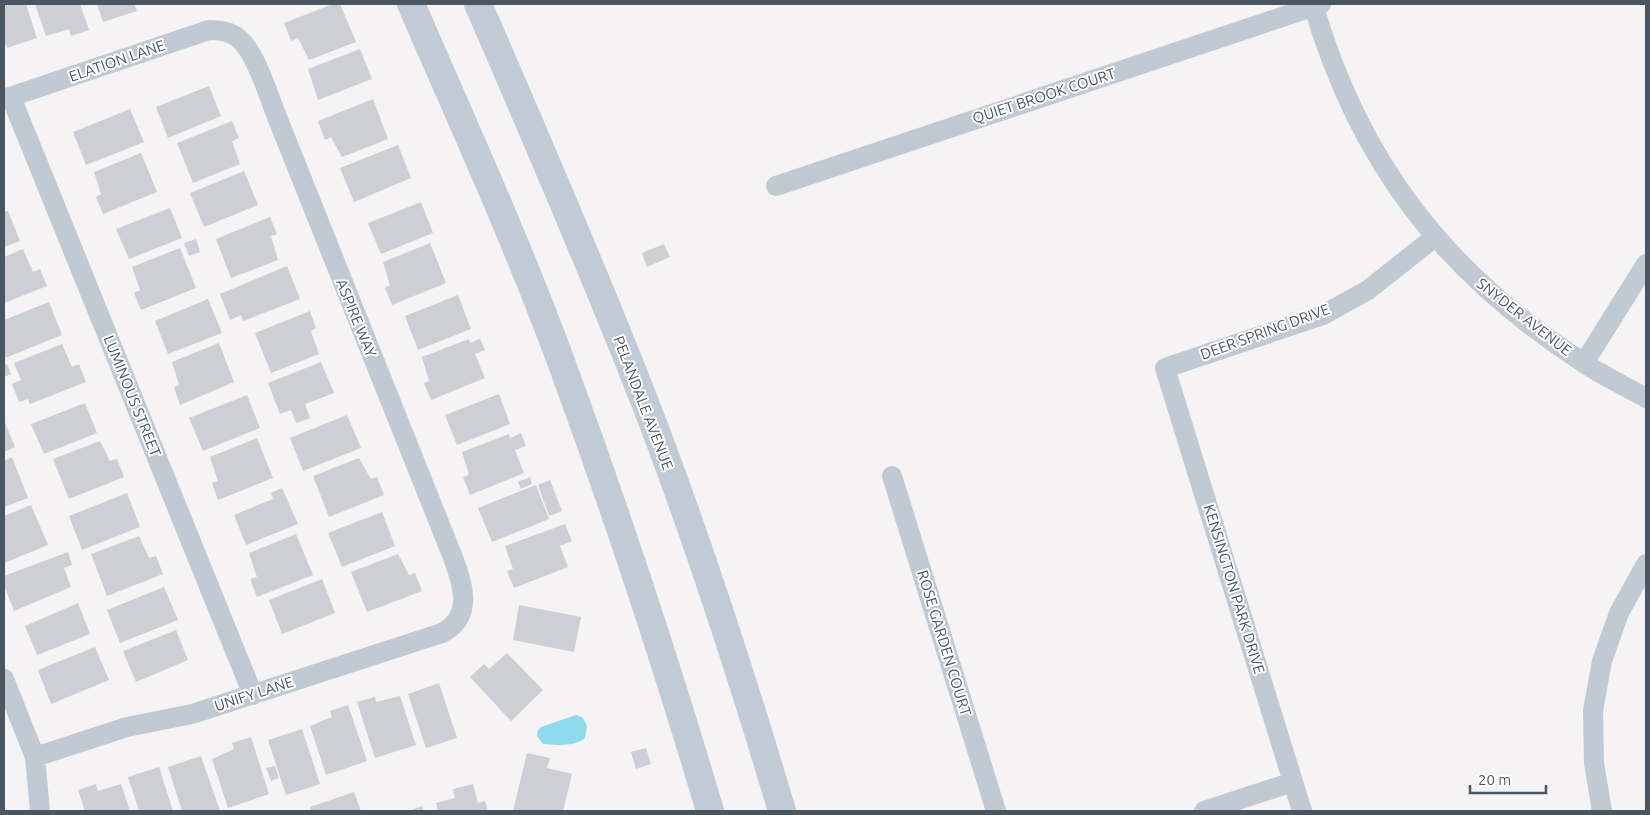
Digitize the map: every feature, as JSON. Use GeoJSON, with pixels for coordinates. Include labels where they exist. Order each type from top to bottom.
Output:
{"type":"FeatureCollection","features":[{"type":"Feature","properties":{"kind":"main road"},"geometry":{"type":"LineString","coordinates":[[411,4],[536,296],[563,366],[667,668],[710,811]]}},
{"type":"Feature","properties":{"kind":"main road","name":"PELANDALE AVENUE"},"geometry":{"type":"LineString","coordinates":[[478,4],[583,248],[645,402],[751,709],[782,811]]}},
{"type":"Feature","properties":{"kind":"street","name":"QUIET BROOK COURT"},"geometry":{"type":"LineString","coordinates":[[776,186],[1316,5]]}},
{"type":"Feature","properties":{"kind":"street","name":"SNYDER AVENUE"},"geometry":{"type":"LineString","coordinates":[[1316,5],[1328,54],[1351,110],[1380,164],[1435,237],[1470,275],[1516,315],[1584,363],[1646,398]]}},
{"type":"Feature","properties":{"kind":"street","name":"ELATION LANE"},"geometry":{"type":"LineString","coordinates":[[7,98],[209,30],[232,34]]}},
{"type":"Feature","properties":{"kind":"street","name":"ASPIRE WAY"},"geometry":{"type":"LineString","coordinates":[[232,34],[244,44],[253,60],[452,555],[464,594],[462,610]]}},
{"type":"Feature","properties":{"kind":"street","name":"LUMINOUS STREET"},"geometry":{"type":"LineString","coordinates":[[7,98],[253,694]]}},
{"type":"Feature","properties":{"kind":"street","name":"DEER SPRING DRIVE"},"geometry":{"type":"LineString","coordinates":[[1165,368],[1323,315],[1368,290],[1435,237]]}},
{"type":"Feature","properties":{"kind":"street"},"geometry":{"type":"LineString","coordinates":[[1584,363],[1646,264]]}},
{"type":"Feature","properties":{"kind":"street","name":"KENSINGTON PARK DRIVE"},"geometry":{"type":"LineString","coordinates":[[1165,368],[1302,811]]}},
{"type":"Feature","properties":{"kind":"street","name":"ROSE GARDEN COURT"},"geometry":{"type":"LineString","coordinates":[[892,476],[996,811]]}},
{"type":"Feature","properties":{"kind":"street"},"geometry":{"type":"LineString","coordinates":[[1602,811],[1594,763],[1593,711],[1609,637],[1619,613],[1646,564]]}},
{"type":"Feature","properties":{"kind":"street","name":"UNIFY LANE"},"geometry":{"type":"LineString","coordinates":[[35,757],[127,727],[192,714],[442,633],[454,623],[462,610]]}},
{"type":"Feature","properties":{"kind":"street"},"geometry":{"type":"LineString","coordinates":[[4,679],[35,757],[40,811]]}},
{"type":"Feature","properties":{"kind":"street"},"geometry":{"type":"LineString","coordinates":[[1204,811],[1293,782]]}},
{"type":"Feature","properties":{"kind":"water"},"geometry":{"type":"Polygon","coordinates":[[[576,715],[583,718],[587,726],[585,738],[581,741],[565,745],[543,744],[537,736],[538,730],[541,727],[576,715]]]}},
{"type":"Feature","properties":{"kind":"building"},"geometry":{"type":"Polygon","coordinates":[[[4,4],[26,4],[37,38],[7,48],[4,40],[4,4]]]}},
{"type":"Feature","properties":{"kind":"building"},"geometry":{"type":"Polygon","coordinates":[[[35,4],[80,4],[89,30],[71,36],[69,29],[46,36],[35,4]]]}},
{"type":"Feature","properties":{"kind":"building"},"geometry":{"type":"Polygon","coordinates":[[[97,4],[134,4],[137,11],[103,22],[97,4]]]}},
{"type":"Feature","properties":{"kind":"building"},"geometry":{"type":"Polygon","coordinates":[[[333,4],[340,4],[356,42],[309,60],[298,38],[291,41],[284,23],[333,4]]]}},
{"type":"Feature","properties":{"kind":"building"},"geometry":{"type":"Polygon","coordinates":[[[360,49],[372,79],[318,100],[308,69],[360,49]]]}},
{"type":"Feature","properties":{"kind":"building"},"geometry":{"type":"Polygon","coordinates":[[[209,86],[221,116],[168,138],[156,107],[209,86]]]}},
{"type":"Feature","properties":{"kind":"building"},"geometry":{"type":"Polygon","coordinates":[[[373,99],[388,139],[342,157],[331,137],[325,140],[318,121],[373,99]]]}},
{"type":"Feature","properties":{"kind":"building"},"geometry":{"type":"Polygon","coordinates":[[[130,109],[144,142],[86,165],[73,132],[130,109]]]}},
{"type":"Feature","properties":{"kind":"building"},"geometry":{"type":"Polygon","coordinates":[[[232,121],[239,138],[232,141],[240,164],[193,183],[177,143],[232,121]]]}},
{"type":"Feature","properties":{"kind":"building"},"geometry":{"type":"Polygon","coordinates":[[[398,145],[411,178],[354,202],[340,168],[398,145]]]}},
{"type":"Feature","properties":{"kind":"building"},"geometry":{"type":"Polygon","coordinates":[[[141,153],[157,192],[103,214],[96,197],[101,194],[94,172],[141,153]]]}},
{"type":"Feature","properties":{"kind":"building"},"geometry":{"type":"Polygon","coordinates":[[[244,171],[258,205],[204,227],[190,193],[244,171]]]}},
{"type":"Feature","properties":{"kind":"building"},"geometry":{"type":"Polygon","coordinates":[[[421,202],[433,233],[381,254],[368,223],[421,202]]]}},
{"type":"Feature","properties":{"kind":"building"},"geometry":{"type":"Polygon","coordinates":[[[170,208],[182,238],[129,259],[116,229],[170,208]]]}},
{"type":"Feature","properties":{"kind":"building"},"geometry":{"type":"Polygon","coordinates":[[[8,211],[20,241],[4,247],[4,212],[8,211]]]}},
{"type":"Feature","properties":{"kind":"building"},"geometry":{"type":"Polygon","coordinates":[[[270,217],[277,234],[271,236],[278,260],[231,278],[216,239],[270,217]]]}},
{"type":"Feature","properties":{"kind":"building"},"geometry":{"type":"Polygon","coordinates":[[[196,239],[200,252],[189,256],[184,243],[196,239]]]}},
{"type":"Feature","properties":{"kind":"building"},"geometry":{"type":"Polygon","coordinates":[[[430,243],[446,283],[392,305],[385,288],[390,285],[383,262],[430,243]]]}},
{"type":"Feature","properties":{"kind":"building"},"geometry":{"type":"Polygon","coordinates":[[[664,244],[670,257],[647,267],[642,253],[664,244]]]}},
{"type":"Feature","properties":{"kind":"building"},"geometry":{"type":"Polygon","coordinates":[[[180,248],[196,288],[141,310],[134,293],[140,290],[132,267],[180,248]]]}},
{"type":"Feature","properties":{"kind":"building"},"geometry":{"type":"Polygon","coordinates":[[[23,249],[33,272],[40,269],[47,286],[4,303],[4,257],[23,249]]]}},
{"type":"Feature","properties":{"kind":"building"},"geometry":{"type":"Polygon","coordinates":[[[287,266],[300,299],[243,321],[241,315],[230,320],[220,294],[287,266]]]}},
{"type":"Feature","properties":{"kind":"building"},"geometry":{"type":"Polygon","coordinates":[[[458,295],[471,329],[418,350],[405,316],[458,295]]]}},
{"type":"Feature","properties":{"kind":"building"},"geometry":{"type":"Polygon","coordinates":[[[208,299],[222,333],[168,354],[155,321],[208,299]]]}},
{"type":"Feature","properties":{"kind":"building"},"geometry":{"type":"Polygon","coordinates":[[[49,302],[62,335],[5,358],[4,320],[49,302]]]}},
{"type":"Feature","properties":{"kind":"building"},"geometry":{"type":"Polygon","coordinates":[[[310,311],[316,328],[311,331],[319,354],[271,373],[255,333],[310,311]]]}},
{"type":"Feature","properties":{"kind":"building"},"geometry":{"type":"Polygon","coordinates":[[[469,339],[470,343],[480,339],[485,350],[475,354],[485,378],[431,400],[424,383],[429,381],[422,357],[469,339]]]}},
{"type":"Feature","properties":{"kind":"building"},"geometry":{"type":"Polygon","coordinates":[[[219,343],[234,382],[180,405],[174,387],[179,385],[172,362],[219,343]]]}},
{"type":"Feature","properties":{"kind":"building"},"geometry":{"type":"Polygon","coordinates":[[[62,344],[72,367],[79,364],[86,382],[30,404],[28,399],[19,402],[12,384],[21,380],[14,363],[62,344]]]}},
{"type":"Feature","properties":{"kind":"building"},"geometry":{"type":"Polygon","coordinates":[[[321,362],[334,393],[305,404],[310,418],[296,423],[291,410],[280,414],[268,383],[321,362]]]}},
{"type":"Feature","properties":{"kind":"building"},"geometry":{"type":"Polygon","coordinates":[[[7,364],[11,374],[4,377],[4,365],[7,364]]]}},
{"type":"Feature","properties":{"kind":"building"},"geometry":{"type":"Polygon","coordinates":[[[499,394],[510,424],[457,445],[445,415],[499,394]]]}},
{"type":"Feature","properties":{"kind":"building"},"geometry":{"type":"Polygon","coordinates":[[[247,395],[260,428],[203,451],[189,418],[247,395]]]}},
{"type":"Feature","properties":{"kind":"building"},"geometry":{"type":"Polygon","coordinates":[[[85,403],[97,433],[44,454],[31,424],[85,403]]]}},
{"type":"Feature","properties":{"kind":"building"},"geometry":{"type":"Polygon","coordinates":[[[347,415],[361,448],[303,471],[290,438],[347,415]]]}},
{"type":"Feature","properties":{"kind":"building"},"geometry":{"type":"Polygon","coordinates":[[[4,420],[15,447],[4,452],[4,420]]]}},
{"type":"Feature","properties":{"kind":"building"},"geometry":{"type":"Polygon","coordinates":[[[521,433],[526,446],[515,450],[524,473],[470,495],[463,477],[469,475],[462,452],[509,434],[510,438],[521,433]]]}},
{"type":"Feature","properties":{"kind":"building"},"geometry":{"type":"Polygon","coordinates":[[[257,438],[273,478],[218,500],[212,483],[218,481],[210,457],[257,438]]]}},
{"type":"Feature","properties":{"kind":"building"},"geometry":{"type":"Polygon","coordinates":[[[100,441],[110,461],[117,459],[124,477],[69,499],[53,459],[100,441]]]}},
{"type":"Feature","properties":{"kind":"building"},"geometry":{"type":"Polygon","coordinates":[[[12,457],[28,498],[4,507],[4,461],[12,457]]]}},
{"type":"Feature","properties":{"kind":"building"},"geometry":{"type":"Polygon","coordinates":[[[359,458],[371,479],[377,477],[384,495],[329,517],[313,476],[359,458]]]}},
{"type":"Feature","properties":{"kind":"building"},"geometry":{"type":"Polygon","coordinates":[[[530,477],[532,484],[521,489],[518,482],[530,477]]]}},
{"type":"Feature","properties":{"kind":"building"},"geometry":{"type":"Polygon","coordinates":[[[550,480],[562,511],[549,516],[538,485],[550,480]]]}},
{"type":"Feature","properties":{"kind":"building"},"geometry":{"type":"Polygon","coordinates":[[[536,485],[549,519],[492,542],[478,508],[536,485]]]}},
{"type":"Feature","properties":{"kind":"building"},"geometry":{"type":"Polygon","coordinates":[[[282,488],[298,524],[246,545],[234,515],[273,499],[271,493],[282,488]]]}},
{"type":"Feature","properties":{"kind":"building"},"geometry":{"type":"Polygon","coordinates":[[[127,493],[140,527],[82,550],[69,516],[127,493]]]}},
{"type":"Feature","properties":{"kind":"building"},"geometry":{"type":"Polygon","coordinates":[[[31,505],[48,545],[4,563],[4,516],[31,505]]]}},
{"type":"Feature","properties":{"kind":"building"},"geometry":{"type":"Polygon","coordinates":[[[382,512],[395,546],[342,567],[328,533],[382,512]]]}},
{"type":"Feature","properties":{"kind":"building"},"geometry":{"type":"Polygon","coordinates":[[[565,524],[572,541],[560,546],[568,567],[514,588],[507,571],[513,569],[505,546],[565,524]]]}},
{"type":"Feature","properties":{"kind":"building"},"geometry":{"type":"Polygon","coordinates":[[[296,534],[313,575],[257,597],[250,579],[257,577],[249,553],[296,534]]]}},
{"type":"Feature","properties":{"kind":"building"},"geometry":{"type":"Polygon","coordinates":[[[139,536],[149,558],[156,556],[163,574],[107,596],[91,554],[139,536]]]}},
{"type":"Feature","properties":{"kind":"building"},"geometry":{"type":"Polygon","coordinates":[[[68,552],[72,565],[64,568],[71,587],[14,611],[4,585],[4,576],[68,552]]]}},
{"type":"Feature","properties":{"kind":"building"},"geometry":{"type":"Polygon","coordinates":[[[398,554],[409,575],[415,573],[422,591],[367,612],[351,572],[398,554]]]}},
{"type":"Feature","properties":{"kind":"building"},"geometry":{"type":"Polygon","coordinates":[[[322,579],[335,613],[282,634],[269,600],[322,579]]]}},
{"type":"Feature","properties":{"kind":"building"},"geometry":{"type":"Polygon","coordinates":[[[164,587],[178,620],[120,643],[107,610],[164,587]]]}},
{"type":"Feature","properties":{"kind":"building"},"geometry":{"type":"Polygon","coordinates":[[[78,603],[90,634],[37,655],[25,626],[78,603]]]}},
{"type":"Feature","properties":{"kind":"building"},"geometry":{"type":"Polygon","coordinates":[[[519,605],[581,617],[574,652],[513,640],[519,605]]]}},
{"type":"Feature","properties":{"kind":"building"},"geometry":{"type":"Polygon","coordinates":[[[176,630],[188,660],[136,682],[123,651],[176,630]]]}},
{"type":"Feature","properties":{"kind":"building"},"geometry":{"type":"Polygon","coordinates":[[[95,647],[109,680],[51,704],[38,670],[95,647]]]}},
{"type":"Feature","properties":{"kind":"building"},"geometry":{"type":"Polygon","coordinates":[[[507,653],[543,690],[511,721],[470,677],[484,664],[489,669],[507,653]]]}},
{"type":"Feature","properties":{"kind":"building"},"geometry":{"type":"Polygon","coordinates":[[[439,683],[457,738],[426,748],[408,694],[439,683]]]}},
{"type":"Feature","properties":{"kind":"building"},"geometry":{"type":"Polygon","coordinates":[[[400,696],[416,745],[375,758],[357,702],[375,697],[376,702],[400,696]]]}},
{"type":"Feature","properties":{"kind":"building"},"geometry":{"type":"Polygon","coordinates":[[[348,705],[367,761],[326,775],[310,726],[332,717],[330,711],[348,705]]]}},
{"type":"Feature","properties":{"kind":"building"},"geometry":{"type":"Polygon","coordinates":[[[302,729],[320,784],[286,795],[268,740],[302,729]]]}},
{"type":"Feature","properties":{"kind":"building"},"geometry":{"type":"Polygon","coordinates":[[[251,737],[269,794],[228,808],[212,759],[234,749],[232,743],[251,737]]]}},
{"type":"Feature","properties":{"kind":"building"},"geometry":{"type":"Polygon","coordinates":[[[646,748],[651,764],[636,769],[631,752],[646,748]]]}},
{"type":"Feature","properties":{"kind":"building"},"geometry":{"type":"Polygon","coordinates":[[[527,753],[550,758],[547,768],[572,774],[563,811],[513,811],[527,753]]]}},
{"type":"Feature","properties":{"kind":"building"},"geometry":{"type":"Polygon","coordinates":[[[201,756],[220,811],[182,811],[168,767],[201,756]]]}},
{"type":"Feature","properties":{"kind":"building"},"geometry":{"type":"Polygon","coordinates":[[[275,766],[279,778],[271,781],[266,768],[275,766]]]}},
{"type":"Feature","properties":{"kind":"building"},"geometry":{"type":"Polygon","coordinates":[[[159,767],[173,811],[139,811],[128,777],[159,767]]]}},
{"type":"Feature","properties":{"kind":"building"},"geometry":{"type":"Polygon","coordinates":[[[96,784],[98,791],[121,784],[130,811],[85,811],[78,790],[96,784]]]}},
{"type":"Feature","properties":{"kind":"building"},"geometry":{"type":"Polygon","coordinates":[[[473,784],[478,803],[485,801],[488,811],[438,811],[436,803],[455,798],[453,789],[473,784]]]}},
{"type":"Feature","properties":{"kind":"building"},"geometry":{"type":"Polygon","coordinates":[[[354,792],[361,811],[311,811],[310,807],[354,792]]]}},
{"type":"Feature","properties":{"kind":"building"},"geometry":{"type":"Polygon","coordinates":[[[422,806],[423,811],[408,811],[422,806]]]}}]}
